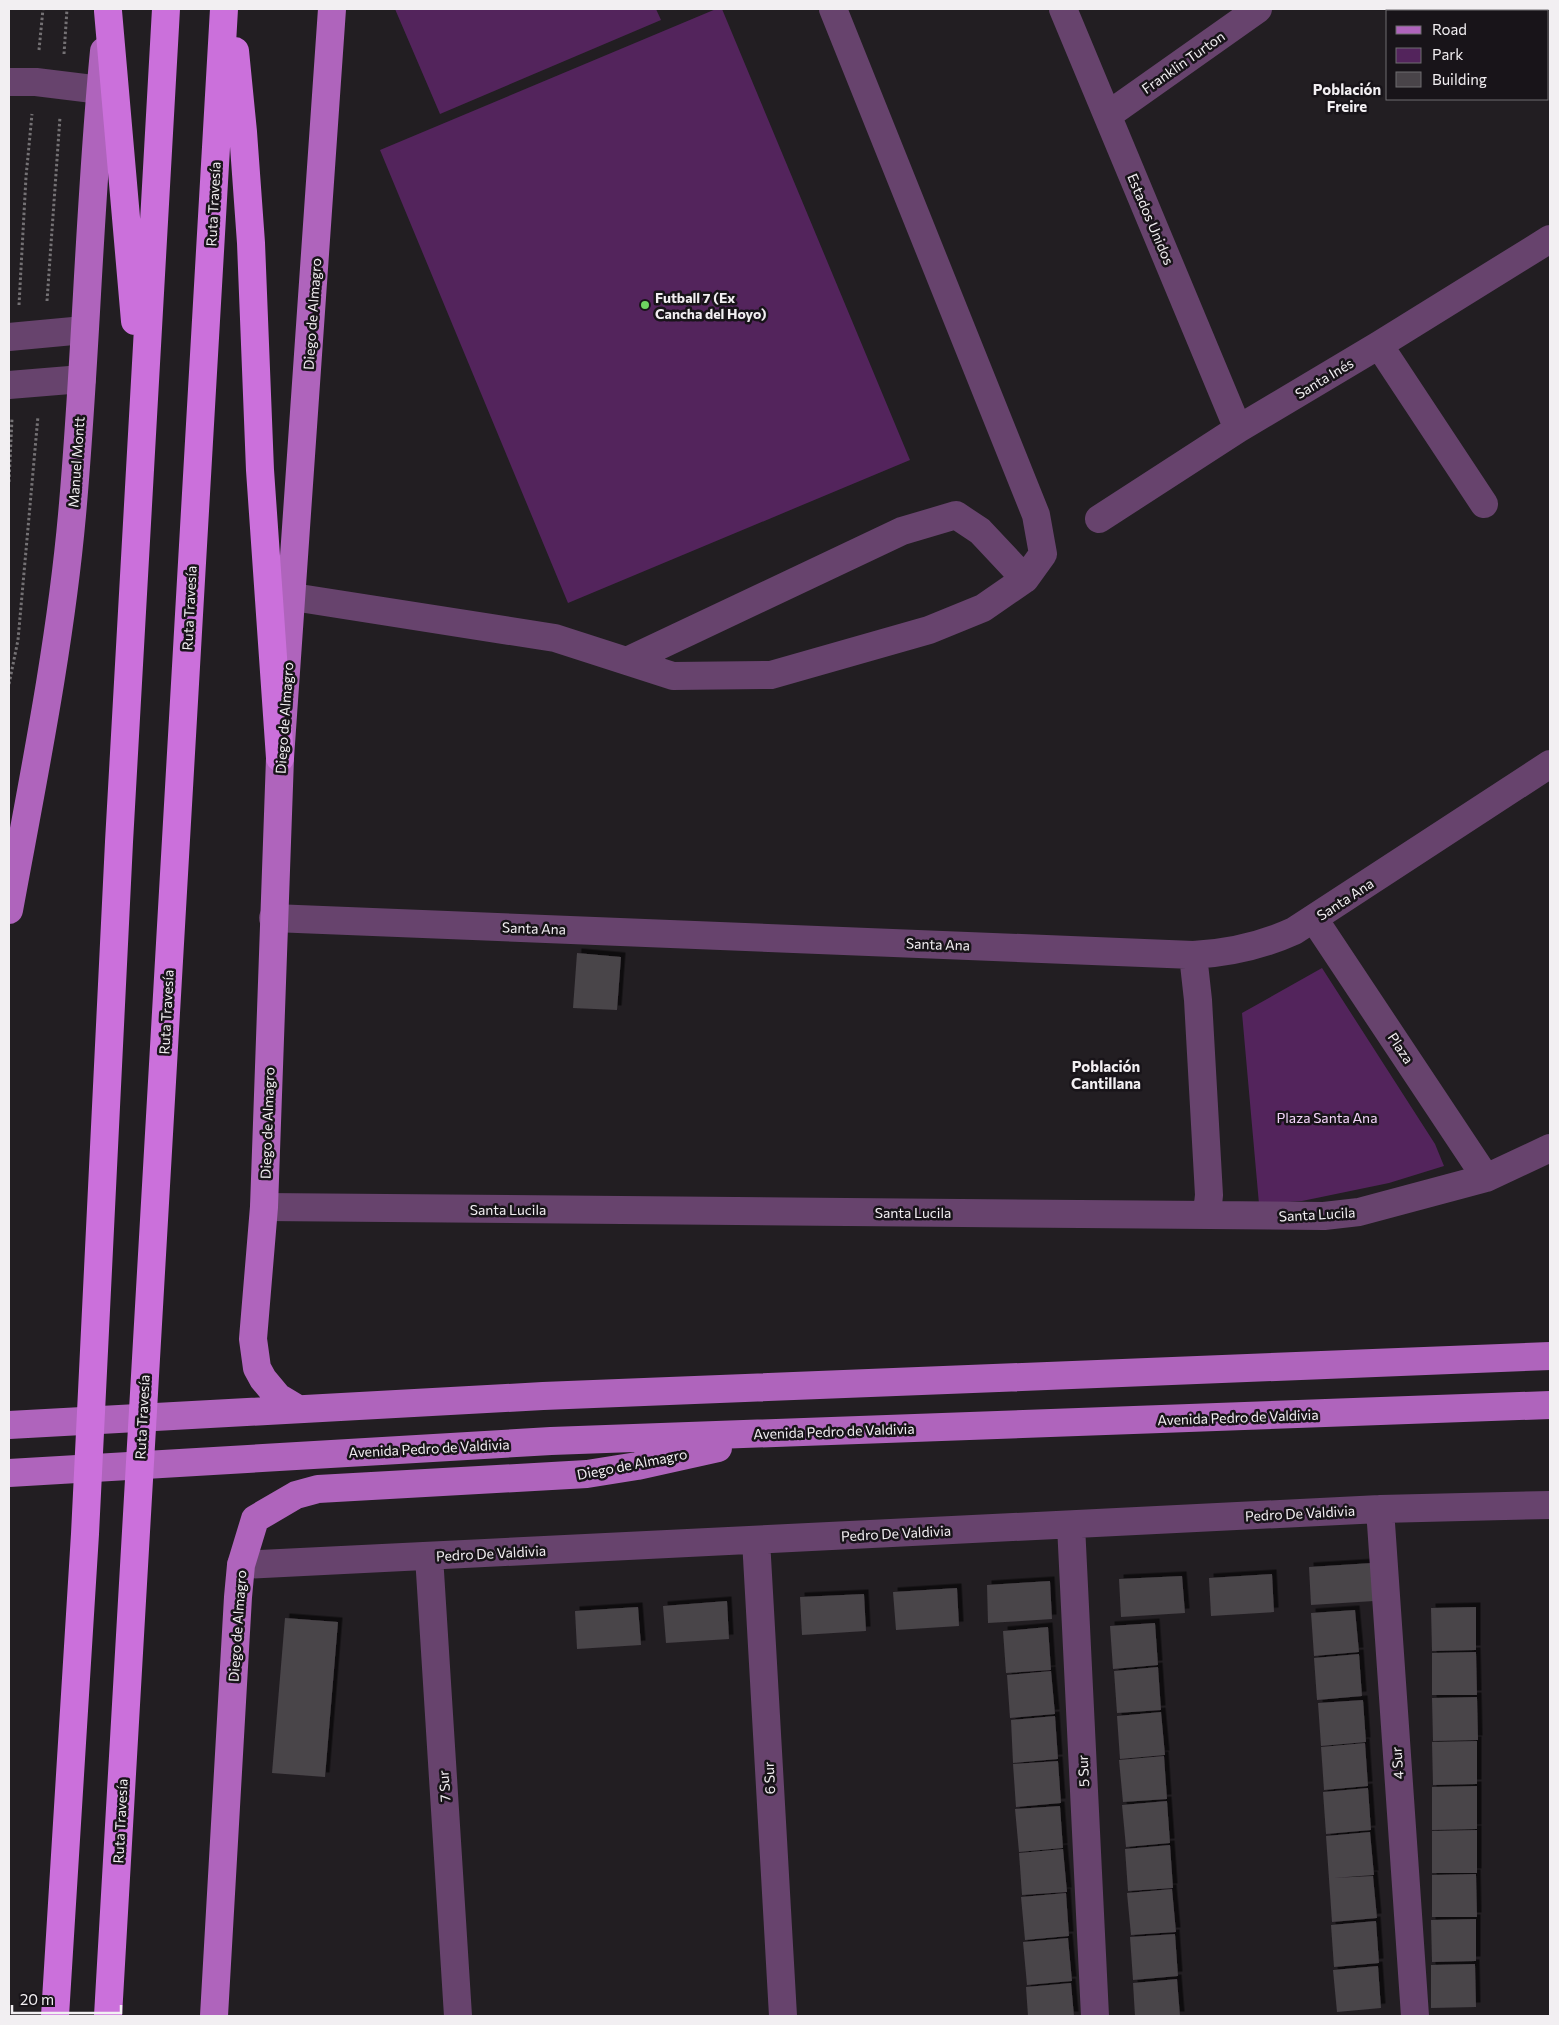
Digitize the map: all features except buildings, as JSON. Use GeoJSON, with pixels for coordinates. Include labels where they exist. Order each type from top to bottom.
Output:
{"type":"FeatureCollection","features":[{"type":"Feature","properties":{"kind":"highway"},"geometry":{"type":"LineString","coordinates":[[55,2016],[86,1534],[119,842],[166,9]]}},
{"type":"Feature","properties":{"kind":"highway","name":"Ruta Travesía"},"geometry":{"type":"LineString","coordinates":[[108,2016],[224,9]]}},
{"type":"Feature","properties":{"kind":"highway"},"geometry":{"type":"LineString","coordinates":[[231,9],[251,243],[260,470],[280,758]]}},
{"type":"Feature","properties":{"kind":"highway"},"geometry":{"type":"LineString","coordinates":[[108,10],[144,420]]}},
{"type":"Feature","properties":{"kind":"main road","name":"Diego de Almagro"},"geometry":{"type":"LineString","coordinates":[[298,1409],[278,1397],[263,1379],[254,1354],[253,1339],[264,1207],[280,758],[293,597],[332,9]]}},
{"type":"Feature","properties":{"kind":"main road","name":"Manuel Montt"},"geometry":{"type":"LineString","coordinates":[[9,910],[43,729],[72,516],[100,90],[108,10]]}},
{"type":"Feature","properties":{"kind":"main road"},"geometry":{"type":"LineString","coordinates":[[9,1425],[126,1417],[563,1396],[1550,1356]]}},
{"type":"Feature","properties":{"kind":"main road","name":"Avenida Pedro de Valdivia"},"geometry":{"type":"LineString","coordinates":[[9,1473],[551,1441],[1550,1405]]}},
{"type":"Feature","properties":{"kind":"main road","name":"Diego de Almagro"},"geometry":{"type":"LineString","coordinates":[[214,2016],[238,1597],[241,1565],[255,1519],[296,1495],[318,1489],[587,1474],[637,1466],[794,1432]]}},
{"type":"Feature","properties":{"kind":"street"},"geometry":{"type":"LineString","coordinates":[[293,597],[555,638],[673,676],[771,676],[929,630],[983,608],[1025,579],[1043,554],[1036,515],[833,9]]}},
{"type":"Feature","properties":{"kind":"street","name":"Estados Unidos"},"geometry":{"type":"LineString","coordinates":[[1063,9],[1238,429]]}},
{"type":"Feature","properties":{"kind":"street","name":"Franklin Turton"},"geometry":{"type":"LineString","coordinates":[[1108,115],[1258,9]]}},
{"type":"Feature","properties":{"kind":"street"},"geometry":{"type":"LineString","coordinates":[[9,82],[36,82],[100,90]]}},
{"type":"Feature","properties":{"kind":"street","name":"Santa Inés"},"geometry":{"type":"LineString","coordinates":[[1099,519],[1238,429],[1379,346],[1550,239]]}},
{"type":"Feature","properties":{"kind":"street"},"geometry":{"type":"LineString","coordinates":[[13,337],[84,330]]}},
{"type":"Feature","properties":{"kind":"street"},"geometry":{"type":"LineString","coordinates":[[1379,346],[1484,504]]}},
{"type":"Feature","properties":{"kind":"street"},"geometry":{"type":"LineString","coordinates":[[12,385],[82,379]]}},
{"type":"Feature","properties":{"kind":"street"},"geometry":{"type":"LineString","coordinates":[[627,661],[902,531],[956,515],[980,531],[1025,579]]}},
{"type":"Feature","properties":{"kind":"street","name":"Santa Ana"},"geometry":{"type":"LineString","coordinates":[[273,918],[1193,955],[1222,953],[1250,948],[1272,941],[1314,919],[1550,764]]}},
{"type":"Feature","properties":{"kind":"street","name":"Plaza"},"geometry":{"type":"LineString","coordinates":[[1314,919],[1486,1178]]}},
{"type":"Feature","properties":{"kind":"street"},"geometry":{"type":"LineString","coordinates":[[1193,955],[1198,1000],[1209,1195],[1207,1214]]}},
{"type":"Feature","properties":{"kind":"street","name":"Santa Lucila"},"geometry":{"type":"LineString","coordinates":[[264,1207],[1324,1216],[1359,1212],[1486,1178],[1550,1148]]}},
{"type":"Feature","properties":{"kind":"street","name":"Pedro De Valdivia"},"geometry":{"type":"LineString","coordinates":[[241,1565],[1380,1509],[1550,1505]]}},
{"type":"Feature","properties":{"kind":"street","name":"4 Sur"},"geometry":{"type":"LineString","coordinates":[[1380,1509],[1415,2016]]}},
{"type":"Feature","properties":{"kind":"street","name":"5 Sur"},"geometry":{"type":"LineString","coordinates":[[1071,1525],[1095,2016]]}},
{"type":"Feature","properties":{"kind":"street","name":"6 Sur"},"geometry":{"type":"LineString","coordinates":[[756,1540],[783,2016]]}},
{"type":"Feature","properties":{"kind":"street","name":"7 Sur"},"geometry":{"type":"LineString","coordinates":[[429,1556],[458,2016]]}},
{"type":"Feature","properties":{"kind":"path"},"geometry":{"type":"LineString","coordinates":[[13,337],[26,177],[43,9]]}},
{"type":"Feature","properties":{"kind":"path"},"geometry":{"type":"LineString","coordinates":[[9,482],[12,385]]}},
{"type":"Feature","properties":{"kind":"green space"},"geometry":{"type":"Polygon","coordinates":[[[395,9],[656,9],[661,20],[440,114],[395,9]]]}},
{"type":"Feature","properties":{"kind":"green space","name":"Futball 7 (Ex Cancha del Hoyo)"},"geometry":{"type":"Polygon","coordinates":[[[716,9],[722,9],[910,460],[568,603],[380,150],[716,9]]]}},
{"type":"Feature","properties":{"kind":"green space","name":"Plaza Santa Ana"},"geometry":{"type":"Polygon","coordinates":[[[1322,968],[1435,1144],[1444,1166],[1389,1183],[1302,1201],[1259,1204],[1242,1013],[1322,968]]]}},
{"type":"Feature","properties":{"kind":"place","name":"Futball 7 (Ex Cancha del Hoyo)"},"geometry":{"type":"Point","coordinates":[645,305]}},
{"type":"Feature","properties":{"kind":"district","name":"Población Freire"},"geometry":{"type":"Point","coordinates":[1347,98]}},
{"type":"Feature","properties":{"kind":"district","name":"Población Cantillana"},"geometry":{"type":"Point","coordinates":[1106,1074]}}]}
